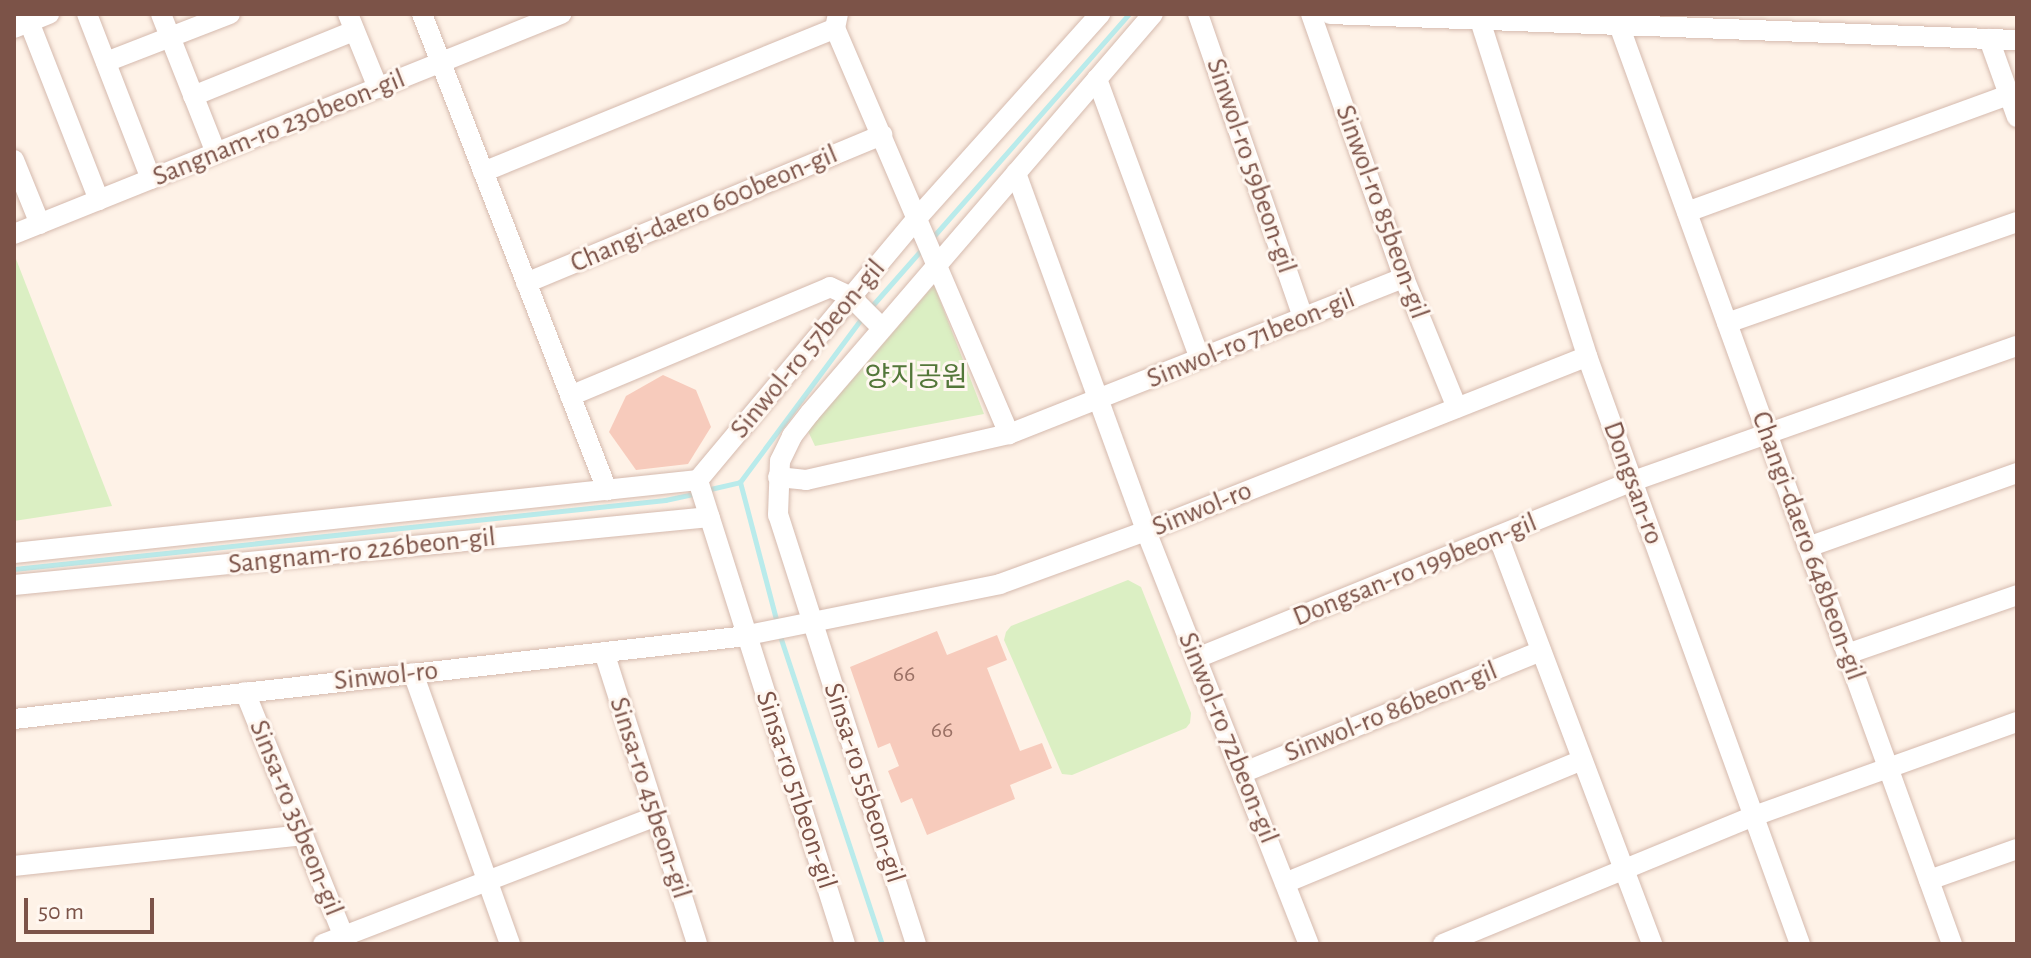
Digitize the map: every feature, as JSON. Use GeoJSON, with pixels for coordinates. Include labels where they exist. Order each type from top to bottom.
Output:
{"type":"FeatureCollection","features":[{"type":"Feature","properties":{"kind":"street"},"geometry":{"type":"LineString","coordinates":[[49,14],[23,21],[99,200]]}},
{"type":"Feature","properties":{"kind":"street"},"geometry":{"type":"LineString","coordinates":[[87,14],[151,179]]}},
{"type":"Feature","properties":{"kind":"street"},"geometry":{"type":"LineString","coordinates":[[161,14],[216,153]]}},
{"type":"Feature","properties":{"kind":"street"},"geometry":{"type":"LineString","coordinates":[[106,62],[230,14]]}},
{"type":"Feature","properties":{"kind":"street"},"geometry":{"type":"LineString","coordinates":[[422,14],[607,490]]}},
{"type":"Feature","properties":{"kind":"street","name":"Sinwol-ro 57beon-gil"},"geometry":{"type":"LineString","coordinates":[[698,481],[1100,14]]}},
{"type":"Feature","properties":{"kind":"street"},"geometry":{"type":"LineString","coordinates":[[809,623],[778,515],[780,461],[792,436],[936,258],[1016,173],[1153,14]]}},
{"type":"Feature","properties":{"kind":"street","name":"Sinwol-ro 59beon-gil"},"geometry":{"type":"LineString","coordinates":[[1198,14],[1303,318]]}},
{"type":"Feature","properties":{"kind":"street","name":"Sinwol-ro 85beon-gil"},"geometry":{"type":"LineString","coordinates":[[1311,14],[1404,278],[1457,408]]}},
{"type":"Feature","properties":{"kind":"street"},"geometry":{"type":"LineString","coordinates":[[1330,14],[1478,16],[1619,25],[2017,40]]}},
{"type":"Feature","properties":{"kind":"street","name":"Sangnam-ro 230beon-gil"},"geometry":{"type":"LineString","coordinates":[[14,234],[440,63],[548,16]]}},
{"type":"Feature","properties":{"kind":"street","name":"Dongsan-ro"},"geometry":{"type":"LineString","coordinates":[[1478,16],[1587,356],[1800,944]]}},
{"type":"Feature","properties":{"kind":"street"},"geometry":{"type":"LineString","coordinates":[[483,172],[836,21],[1009,434]]}},
{"type":"Feature","properties":{"kind":"street"},"geometry":{"type":"LineString","coordinates":[[193,96],[351,22],[378,88]]}},
{"type":"Feature","properties":{"kind":"street","name":"Changi-daero 648beon-gil"},"geometry":{"type":"LineString","coordinates":[[1619,25],[1952,944]]}},
{"type":"Feature","properties":{"kind":"street"},"geometry":{"type":"LineString","coordinates":[[1989,39],[2017,117]]}},
{"type":"Feature","properties":{"kind":"street"},"geometry":{"type":"LineString","coordinates":[[1097,79],[1200,359]]}},
{"type":"Feature","properties":{"kind":"street"},"geometry":{"type":"LineString","coordinates":[[1687,212],[2009,95]]}},
{"type":"Feature","properties":{"kind":"street","name":"Changi-daero 600beon-gil"},"geometry":{"type":"LineString","coordinates":[[526,283],[882,135]]}},
{"type":"Feature","properties":{"kind":"street"},"geometry":{"type":"LineString","coordinates":[[15,165],[40,224]]}},
{"type":"Feature","properties":{"kind":"street"},"geometry":{"type":"LineString","coordinates":[[1016,173],[1146,531]]}},
{"type":"Feature","properties":{"kind":"street"},"geometry":{"type":"LineString","coordinates":[[1727,323],[2017,222]]}},
{"type":"Feature","properties":{"kind":"street","name":"Sinwol-ro 71beon-gil"},"geometry":{"type":"LineString","coordinates":[[1098,399],[1404,278]]}},
{"type":"Feature","properties":{"kind":"street"},"geometry":{"type":"LineString","coordinates":[[570,396],[830,287],[854,301],[880,326]]}},
{"type":"Feature","properties":{"kind":"street","name":"Dongsan-ro 199beon-gil"},"geometry":{"type":"LineString","coordinates":[[1197,658],[1633,481],[2017,346]]}},
{"type":"Feature","properties":{"kind":"street","name":"Sinwol-ro"},"geometry":{"type":"LineString","coordinates":[[14,719],[753,635],[1000,584],[1146,531],[1587,356]]}},
{"type":"Feature","properties":{"kind":"street"},"geometry":{"type":"LineString","coordinates":[[778,477],[806,480],[1009,434],[1098,399]]}},
{"type":"Feature","properties":{"kind":"street"},"geometry":{"type":"LineString","coordinates":[[1808,547],[2017,473]]}},
{"type":"Feature","properties":{"kind":"street"},"geometry":{"type":"LineString","coordinates":[[14,553],[698,481],[753,635]]}},
{"type":"Feature","properties":{"kind":"street","name":"Sangnam-ro 226beon-gil"},"geometry":{"type":"LineString","coordinates":[[14,585],[708,510]]}},
{"type":"Feature","properties":{"kind":"street","name":"Sinwol-ro 72beon-gil"},"geometry":{"type":"LineString","coordinates":[[1146,531],[1309,944]]}},
{"type":"Feature","properties":{"kind":"street"},"geometry":{"type":"LineString","coordinates":[[1498,536],[1652,944]]}},
{"type":"Feature","properties":{"kind":"street"},"geometry":{"type":"LineString","coordinates":[[1847,654],[2017,595]]}},
{"type":"Feature","properties":{"kind":"street","name":"Sinsa-ro 55beon-gil"},"geometry":{"type":"LineString","coordinates":[[809,623],[916,944]]}},
{"type":"Feature","properties":{"kind":"street","name":"Sinsa-ro 51beon-gil"},"geometry":{"type":"LineString","coordinates":[[753,635],[845,944]]}},
{"type":"Feature","properties":{"kind":"street","name":"Sinwol-ro 86beon-gil"},"geometry":{"type":"LineString","coordinates":[[1242,773],[1541,651]]}},
{"type":"Feature","properties":{"kind":"street","name":"Sinsa-ro 45beon-gil"},"geometry":{"type":"LineString","coordinates":[[604,652],[697,944]]}},
{"type":"Feature","properties":{"kind":"street"},"geometry":{"type":"LineString","coordinates":[[413,673],[510,944]]}},
{"type":"Feature","properties":{"kind":"street","name":"Sinsa-ro 35beon-gil"},"geometry":{"type":"LineString","coordinates":[[245,692],[345,940]]}},
{"type":"Feature","properties":{"kind":"street"},"geometry":{"type":"LineString","coordinates":[[1443,944],[1754,816],[2017,722]]}},
{"type":"Feature","properties":{"kind":"street"},"geometry":{"type":"LineString","coordinates":[[1285,883],[1582,760]]}},
{"type":"Feature","properties":{"kind":"street"},"geometry":{"type":"LineString","coordinates":[[323,944],[345,940],[656,816]]}},
{"type":"Feature","properties":{"kind":"street"},"geometry":{"type":"LineString","coordinates":[[14,866],[303,835]]}},
{"type":"Feature","properties":{"kind":"street"},"geometry":{"type":"LineString","coordinates":[[1929,880],[2017,849]]}},
{"type":"Feature","properties":{"kind":"green space"},"geometry":{"type":"Polygon","coordinates":[[[16,259],[112,506],[14,521],[16,259]]]}},
{"type":"Feature","properties":{"kind":"green space","name":"양지공원"},"geometry":{"type":"Polygon","coordinates":[[[934,285],[984,414],[815,446],[808,431],[934,285]]]}},
{"type":"Feature","properties":{"kind":"green space"},"geometry":{"type":"Polygon","coordinates":[[[1128,580],[1141,587],[1191,713],[1190,723],[1186,728],[1072,775],[1062,774],[1004,640],[1006,632],[1011,626],[1128,580]]]}},
{"type":"Feature","properties":{"kind":"building"},"geometry":{"type":"Polygon","coordinates":[[[663,375],[696,390],[711,427],[688,464],[636,470],[609,432],[626,396],[663,375]]]}},
{"type":"Feature","properties":{"kind":"building"},"geometry":{"type":"Polygon","coordinates":[[[937,631],[947,655],[997,635],[1007,660],[987,668],[1020,751],[1042,743],[1052,768],[1010,785],[1015,799],[927,835],[912,798],[901,803],[888,771],[899,766],[890,743],[878,748],[850,667],[937,631]]]}},
{"type":"Feature","properties":{"kind":"waterway"},"geometry":{"type":"LineString","coordinates":[[932,238],[1129,14]]}},
{"type":"Feature","properties":{"kind":"waterway"},"geometry":{"type":"LineString","coordinates":[[871,307],[922,249]]}},
{"type":"Feature","properties":{"kind":"waterway"},"geometry":{"type":"LineString","coordinates":[[777,623],[740,482],[864,315]]}},
{"type":"Feature","properties":{"kind":"waterway"},"geometry":{"type":"LineString","coordinates":[[706,490],[740,482]]}},
{"type":"Feature","properties":{"kind":"waterway"},"geometry":{"type":"LineString","coordinates":[[14,569],[665,500],[697,493]]}},
{"type":"Feature","properties":{"kind":"waterway"},"geometry":{"type":"LineString","coordinates":[[779,633],[882,944]]}}]}
